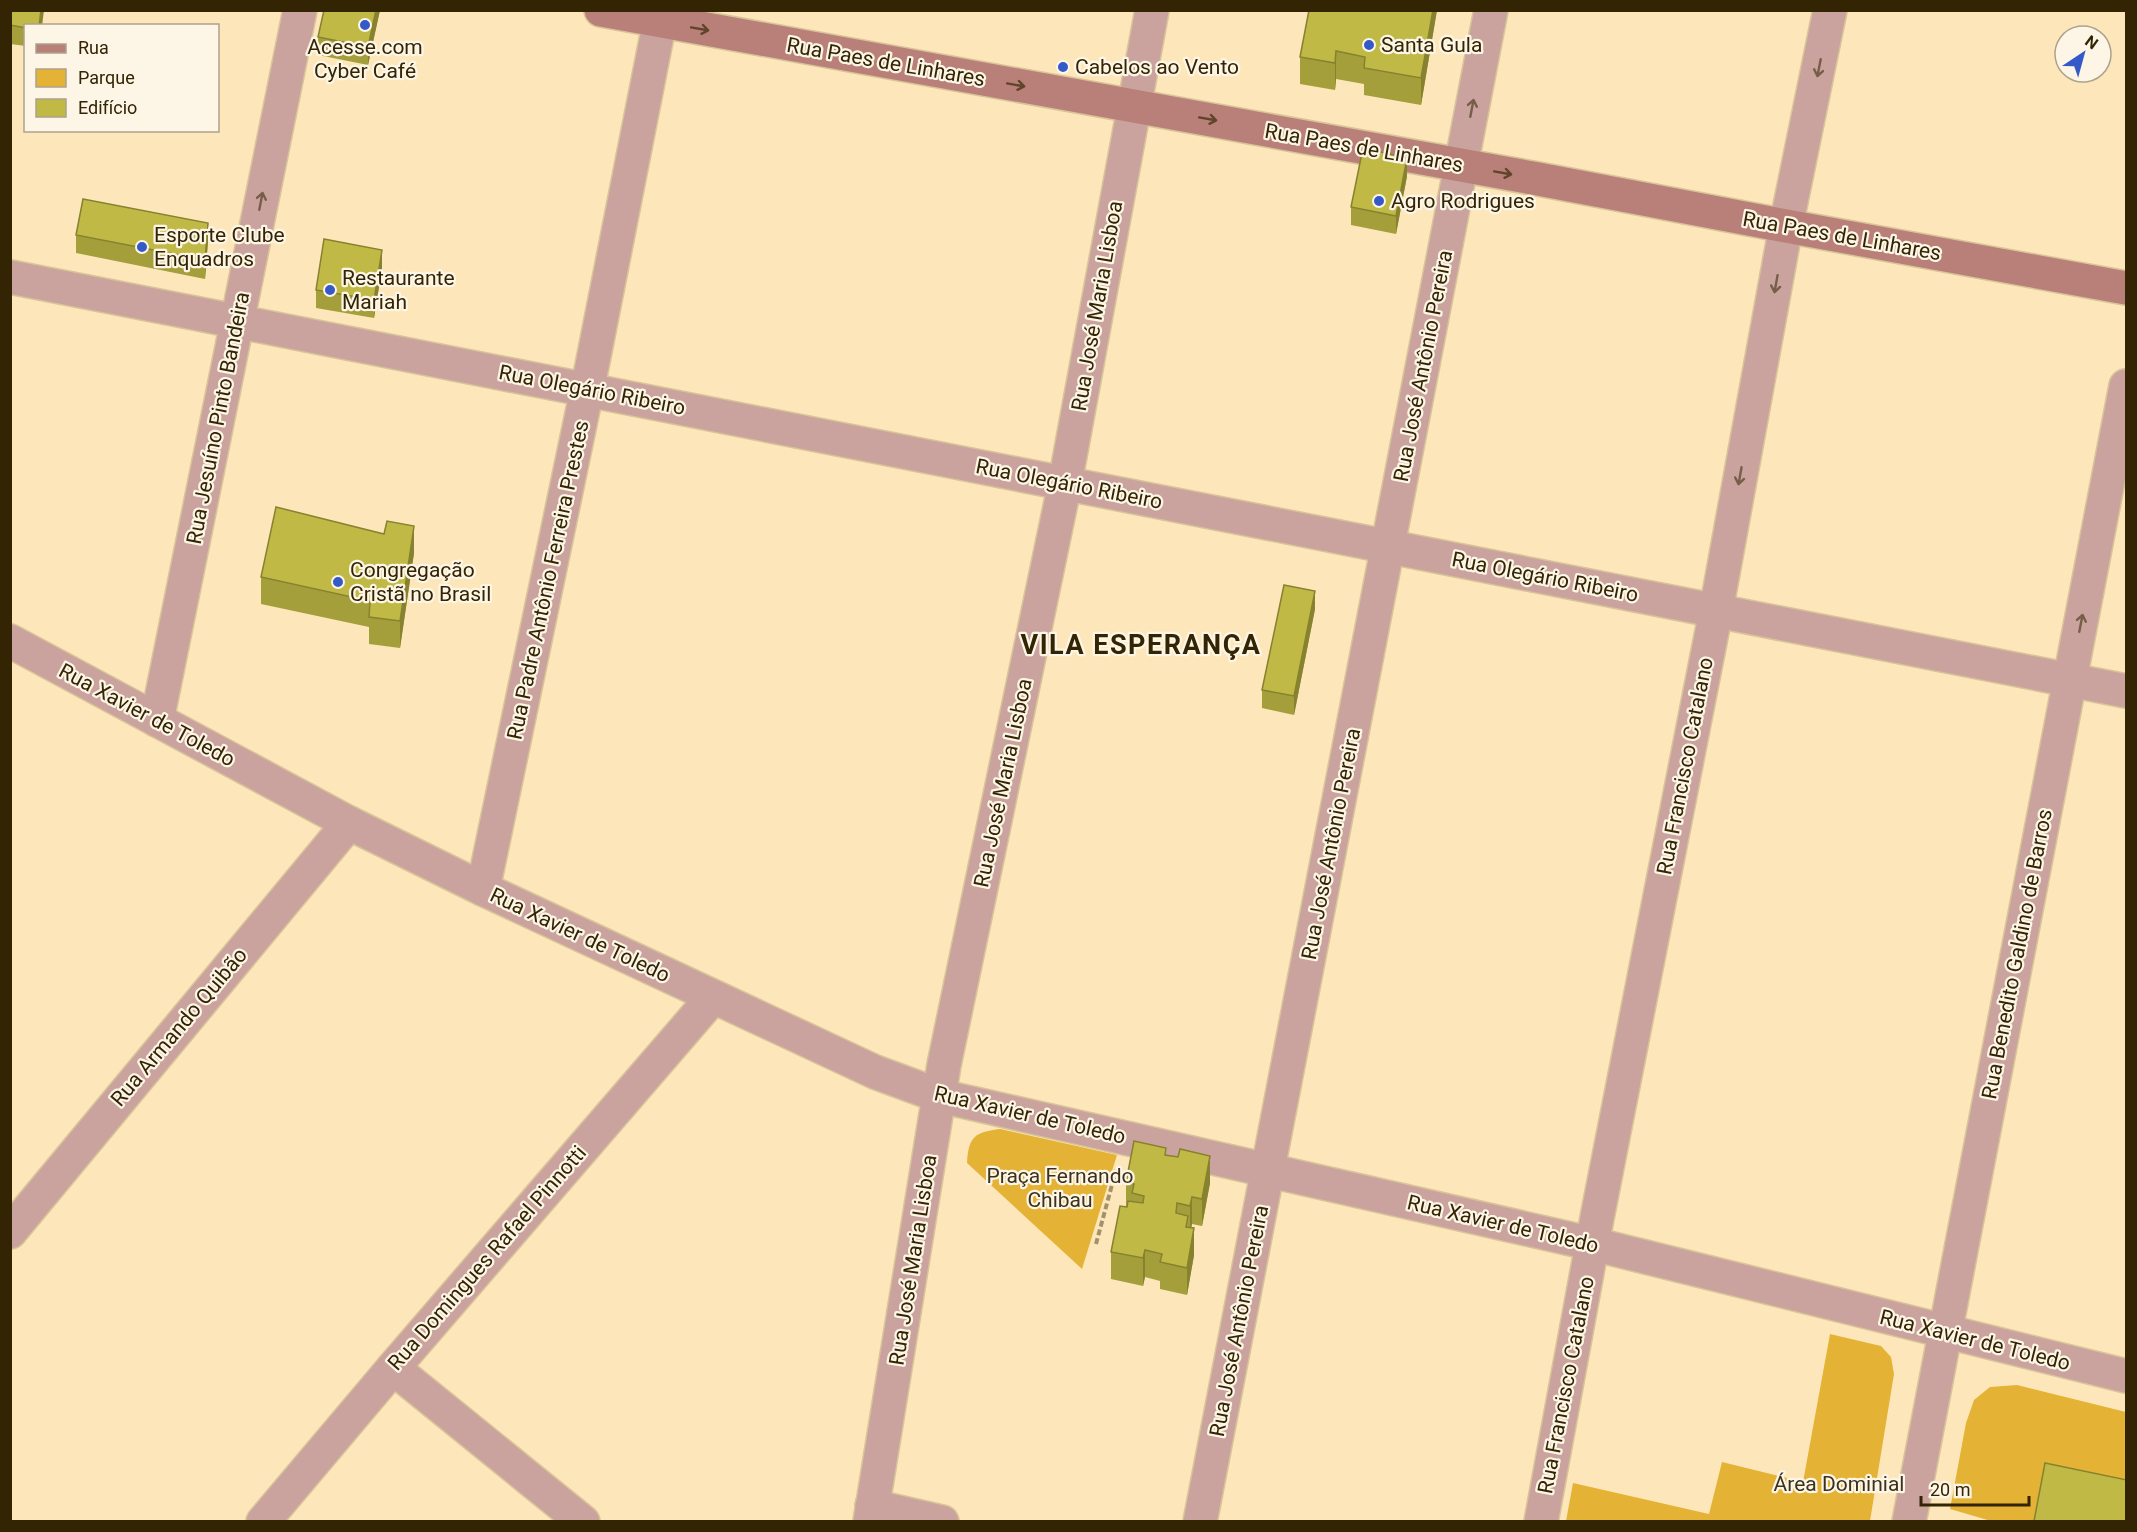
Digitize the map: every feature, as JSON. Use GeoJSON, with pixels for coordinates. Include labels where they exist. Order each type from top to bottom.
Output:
{"type":"FeatureCollection","features":[{"type":"Feature","properties":{"kind":"street","name":"Rua Jesuíno Pinto Bandeira"},"geometry":{"type":"LineString","coordinates":[[157,720],[300,10]]}},
{"type":"Feature","properties":{"kind":"street","name":"Rua Paes de Linhares"},"geometry":{"type":"LineString","coordinates":[[601,10],[661,16],[1134,106],[2127,288]]}},
{"type":"Feature","properties":{"kind":"street","name":"Rua José Maria Lisboa"},"geometry":{"type":"LineString","coordinates":[[871,1514],[944,1065],[1065,483],[1152,10]]}},
{"type":"Feature","properties":{"kind":"street","name":"Rua José Antônio Pereira"},"geometry":{"type":"LineString","coordinates":[[1200,1521],[1491,10]]}},
{"type":"Feature","properties":{"kind":"street","name":"Rua Francisco Catalano"},"geometry":{"type":"LineString","coordinates":[[1540,1521],[1716,611],[1786,226],[1830,10]]}},
{"type":"Feature","properties":{"kind":"street","name":"Rua Padre Antônio Ferreira Prestes"},"geometry":{"type":"LineString","coordinates":[[483,889],[587,390],[661,16]]}},
{"type":"Feature","properties":{"kind":"street","name":"Rua Olegário Ribeiro"},"geometry":{"type":"LineString","coordinates":[[10,277],[2127,691]]}},
{"type":"Feature","properties":{"kind":"street","name":"Rua Benedito Galdino de Barros"},"geometry":{"type":"LineString","coordinates":[[1908,1521],[2127,386]]}},
{"type":"Feature","properties":{"kind":"street","name":"Rua Xavier de Toledo"},"geometry":{"type":"LineString","coordinates":[[10,641],[349,823],[483,889],[875,1072],[940,1096],[1593,1244],[1945,1333],[2127,1376]]}},
{"type":"Feature","properties":{"kind":"street","name":"Rua Armando Quibão"},"geometry":{"type":"LineString","coordinates":[[10,1232],[349,823]]}},
{"type":"Feature","properties":{"kind":"street","name":"Rua Domingues Rafael Pinnotti"},"geometry":{"type":"LineString","coordinates":[[263,1521],[713,997]]}},
{"type":"Feature","properties":{"kind":"street"},"geometry":{"type":"LineString","coordinates":[[393,1368],[583,1521]]}},
{"type":"Feature","properties":{"kind":"street"},"geometry":{"type":"LineString","coordinates":[[871,1514],[942,1521]]}},
{"type":"Feature","properties":{"kind":"path"},"geometry":{"type":"LineString","coordinates":[[1096,1244],[1125,1138]]}},
{"type":"Feature","properties":{"kind":"green space","name":"Praça Fernando Chibau"},"geometry":{"type":"Polygon","coordinates":[[[1000,1129],[1117,1155],[1082,1269],[967,1163],[969,1147],[975,1137],[1000,1129]]]}},
{"type":"Feature","properties":{"kind":"green space","name":"Área Dominial"},"geometry":{"type":"Polygon","coordinates":[[[1830,1334],[1881,1346],[1891,1357],[1894,1374],[1870,1521],[1566,1521],[1573,1483],[1709,1514],[1722,1462],[1803,1482],[1830,1334]]]}},
{"type":"Feature","properties":{"kind":"green space"},"geometry":{"type":"Polygon","coordinates":[[[2017,1385],[2126,1412],[2126,1507],[2039,1521],[1991,1521],[1950,1509],[1966,1423],[1974,1400],[1990,1387],[2017,1385]]]}},
{"type":"Feature","properties":{"kind":"building"},"geometry":{"type":"Polygon","coordinates":[[[10,10],[41,10],[39,24],[24,24],[24,28],[10,25],[10,10]]]}},
{"type":"Feature","properties":{"kind":"building"},"geometry":{"type":"Polygon","coordinates":[[[324,10],[376,10],[368,47],[318,37],[324,10]]]}},
{"type":"Feature","properties":{"kind":"building","name":"Santa Gula"},"geometry":{"type":"Polygon","coordinates":[[[1309,10],[1433,10],[1421,78],[1364,68],[1365,57],[1336,51],[1335,63],[1300,57],[1309,10]]]}},
{"type":"Feature","properties":{"kind":"building","name":"Agro Rodrigues"},"geometry":{"type":"Polygon","coordinates":[[[1363,148],[1407,158],[1396,216],[1351,207],[1363,148]]]}},
{"type":"Feature","properties":{"kind":"building"},"geometry":{"type":"Polygon","coordinates":[[[83,199],[208,223],[205,260],[76,235],[83,199]]]}},
{"type":"Feature","properties":{"kind":"building"},"geometry":{"type":"Polygon","coordinates":[[[324,239],[382,250],[374,300],[316,290],[324,239]]]}},
{"type":"Feature","properties":{"kind":"building","name":"Congregação Cristã no Brasil"},"geometry":{"type":"Polygon","coordinates":[[[276,507],[384,534],[387,521],[414,526],[400,621],[369,617],[370,601],[261,577],[276,507]]]}},
{"type":"Feature","properties":{"kind":"building"},"geometry":{"type":"Polygon","coordinates":[[[1284,585],[1315,591],[1294,696],[1262,690],[1284,585]]]}},
{"type":"Feature","properties":{"kind":"building"},"geometry":{"type":"Polygon","coordinates":[[[1134,1141],[1166,1148],[1165,1155],[1178,1157],[1180,1149],[1210,1156],[1202,1199],[1192,1197],[1190,1206],[1177,1203],[1176,1213],[1188,1216],[1186,1227],[1194,1228],[1187,1268],[1160,1262],[1162,1254],[1145,1250],[1143,1258],[1111,1252],[1120,1206],[1127,1207],[1128,1201],[1143,1203],[1144,1196],[1132,1193],[1134,1184],[1126,1182],[1134,1141]]]}},
{"type":"Feature","properties":{"kind":"building"},"geometry":{"type":"Polygon","coordinates":[[[2045,1463],[2127,1480],[2127,1521],[2034,1521],[2045,1463]]]}},
{"type":"Feature","properties":{"kind":"place","name":"Acesse.com Cyber Café"},"geometry":{"type":"Point","coordinates":[365,25]}},
{"type":"Feature","properties":{"kind":"place","name":"Santa Gula"},"geometry":{"type":"Point","coordinates":[1369,45]}},
{"type":"Feature","properties":{"kind":"place","name":"Cabelos ao Vento"},"geometry":{"type":"Point","coordinates":[1063,67]}},
{"type":"Feature","properties":{"kind":"place","name":"Agro Rodrigues"},"geometry":{"type":"Point","coordinates":[1379,201]}},
{"type":"Feature","properties":{"kind":"place","name":"Esporte Clube Enquadros"},"geometry":{"type":"Point","coordinates":[142,247]}},
{"type":"Feature","properties":{"kind":"place","name":"Restaurante Mariah"},"geometry":{"type":"Point","coordinates":[330,290]}},
{"type":"Feature","properties":{"kind":"place","name":"Congregação Cristã no Brasil"},"geometry":{"type":"Point","coordinates":[338,582]}},
{"type":"Feature","properties":{"kind":"district","name":"VILA ESPERANÇA"},"geometry":{"type":"Point","coordinates":[1141,645]}}]}
